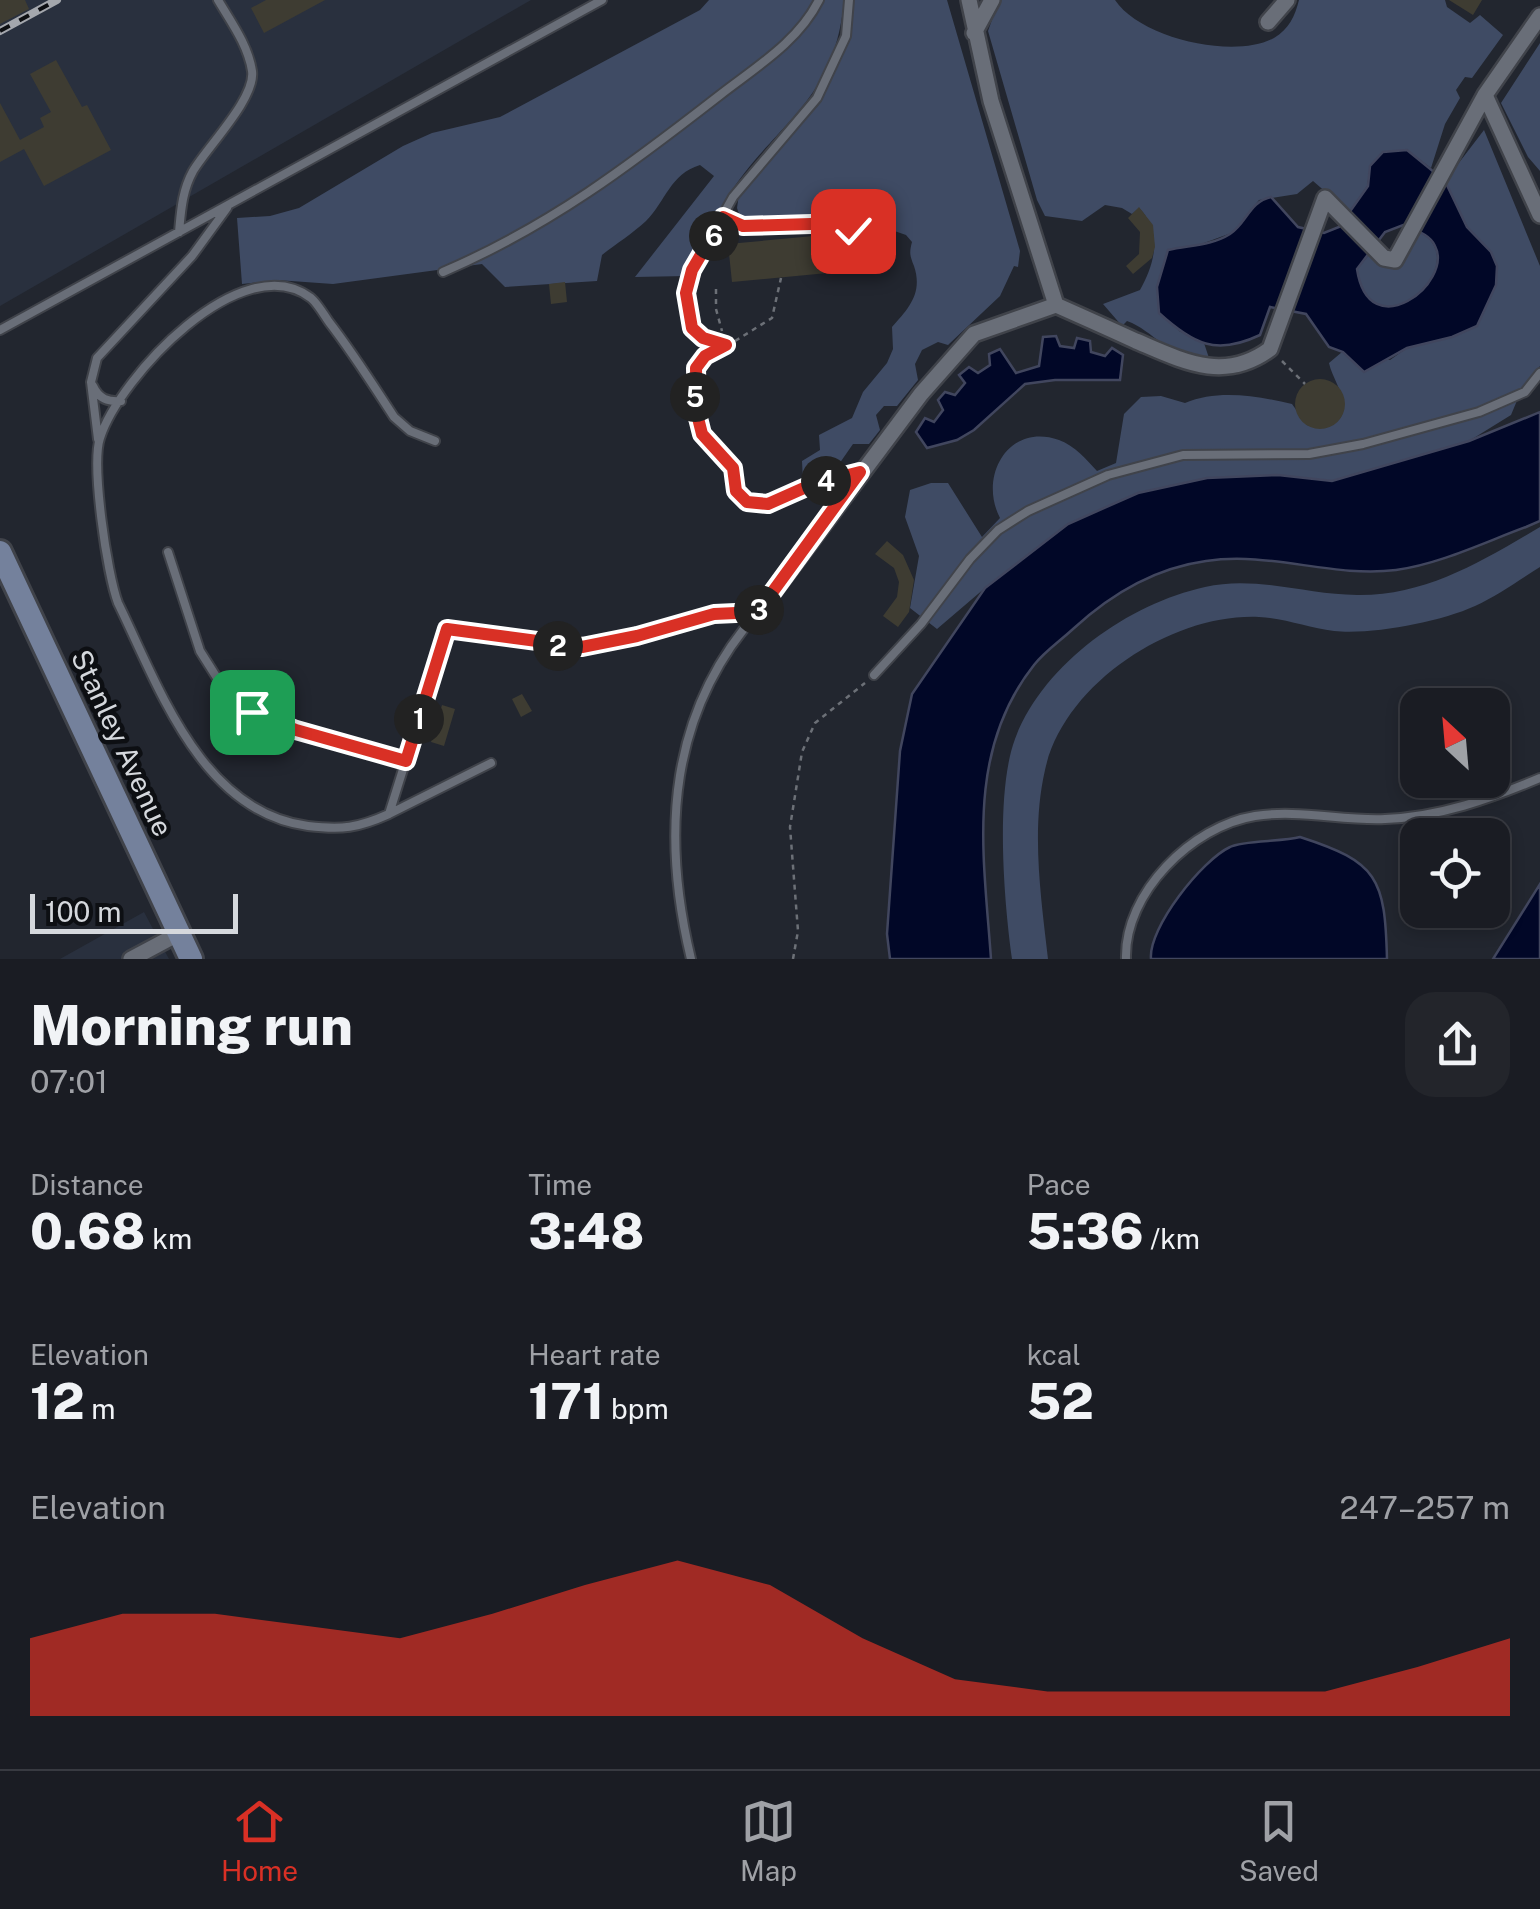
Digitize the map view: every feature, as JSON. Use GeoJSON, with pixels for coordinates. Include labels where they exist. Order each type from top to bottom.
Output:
{"type":"FeatureCollection","features":[{"type":"Feature","properties":{"kind":"main road","name":"Stanley Avenue"},"geometry":{"type":"LineString","coordinates":[[0,552],[191,959]]}},
{"type":"Feature","properties":{"kind":"street"},"geometry":{"type":"LineString","coordinates":[[969,0],[990,102],[1056,305]]}},
{"type":"Feature","properties":{"kind":"street"},"geometry":{"type":"LineString","coordinates":[[974,33],[992,0]]}},
{"type":"Feature","properties":{"kind":"street"},"geometry":{"type":"LineString","coordinates":[[1268,22],[1287,0]]}},
{"type":"Feature","properties":{"kind":"street"},"geometry":{"type":"LineString","coordinates":[[758,612],[860,472],[974,334],[1056,305],[1189,364],[1228,367],[1254,361],[1270,349],[1325,198],[1384,258],[1395,260],[1484,95],[1540,16]]}},
{"type":"Feature","properties":{"kind":"street"},"geometry":{"type":"LineString","coordinates":[[1484,95],[1536,195],[1540,216]]}},
{"type":"Feature","properties":{"kind":"street"},"geometry":{"type":"LineString","coordinates":[[131,959],[178,934]]}},
{"type":"Feature","properties":{"kind":"lane"},"geometry":{"type":"LineString","coordinates":[[179,232],[182,194],[192,172],[245,98],[254,76],[248,52],[218,0]]}},
{"type":"Feature","properties":{"kind":"lane"},"geometry":{"type":"LineString","coordinates":[[0,330],[602,0]]}},
{"type":"Feature","properties":{"kind":"lane"},"geometry":{"type":"LineString","coordinates":[[444,272],[496,249],[614,178],[793,38],[819,0]]}},
{"type":"Feature","properties":{"kind":"lane"},"geometry":{"type":"LineString","coordinates":[[726,345],[703,338],[692,328],[686,293],[692,270],[733,197],[817,98],[846,36],[849,0]]}},
{"type":"Feature","properties":{"kind":"lane"},"geometry":{"type":"LineString","coordinates":[[230,205],[192,256],[98,358],[91,382],[108,578],[196,753],[232,791],[260,812],[290,824],[358,828],[491,763]]}},
{"type":"Feature","properties":{"kind":"lane"},"geometry":{"type":"LineString","coordinates":[[723,217],[743,226],[844,223],[853,231]]}},
{"type":"Feature","properties":{"kind":"lane"},"geometry":{"type":"LineString","coordinates":[[98,442],[109,417],[158,352],[199,314],[240,291],[279,284],[311,298],[394,416],[410,432],[435,441]]}},
{"type":"Feature","properties":{"kind":"lane"},"geometry":{"type":"LineString","coordinates":[[874,675],[970,559],[998,530],[1028,511],[1108,475],[1183,455],[1309,454],[1363,444],[1479,412],[1525,392],[1540,374]]}},
{"type":"Feature","properties":{"kind":"lane"},"geometry":{"type":"LineString","coordinates":[[91,382],[96,393],[109,402],[121,401]]}},
{"type":"Feature","properties":{"kind":"lane"},"geometry":{"type":"LineString","coordinates":[[168,552],[200,651],[224,689],[252,712],[296,730],[406,761]]}},
{"type":"Feature","properties":{"kind":"lane"},"geometry":{"type":"LineString","coordinates":[[389,814],[447,629],[582,647],[714,614],[758,612]]}},
{"type":"Feature","properties":{"kind":"lane"},"geometry":{"type":"LineString","coordinates":[[691,959],[678,907],[673,836],[680,767],[693,714],[739,633],[758,612]]}},
{"type":"Feature","properties":{"kind":"lane"},"geometry":{"type":"LineString","coordinates":[[1126,959],[1134,918],[1148,889],[1170,863],[1225,825],[1266,816],[1384,819],[1429,814],[1489,799],[1540,778]]}},
{"type":"Feature","properties":{"kind":"path"},"geometry":{"type":"LineString","coordinates":[[781,278],[772,318],[745,337],[705,356],[696,368],[697,414],[702,434],[733,468],[736,491],[747,502],[768,504],[813,484],[860,472]]}},
{"type":"Feature","properties":{"kind":"path"},"geometry":{"type":"LineString","coordinates":[[716,289],[716,309],[726,345]]}},
{"type":"Feature","properties":{"kind":"path"},"geometry":{"type":"LineString","coordinates":[[1270,349],[1304,384]]}},
{"type":"Feature","properties":{"kind":"path"},"geometry":{"type":"LineString","coordinates":[[793,959],[798,931],[790,827],[802,752],[816,723],[874,675]]}},
{"type":"Feature","properties":{"kind":"shaded area"},"geometry":{"type":"Polygon","coordinates":[[[0,0],[531,0],[0,306],[0,0]]]}},
{"type":"Feature","properties":{"kind":"shaded area"},"geometry":{"type":"Polygon","coordinates":[[[709,0],[844,0],[838,36],[815,89],[725,201],[686,276],[635,277],[714,176],[700,165],[675,181],[646,221],[602,255],[597,281],[505,287],[482,264],[333,284],[277,280],[242,284],[237,218],[270,216],[299,208],[403,146],[432,133],[500,117],[700,10],[709,0]]]}},
{"type":"Feature","properties":{"kind":"shaded area"},"geometry":{"type":"Polygon","coordinates":[[[853,0],[947,0],[1020,251],[1018,267],[1014,266],[1000,296],[948,345],[938,342],[922,350],[915,364],[918,380],[897,406],[884,406],[876,415],[880,430],[869,444],[853,444],[837,467],[803,482],[802,461],[820,450],[819,435],[852,418],[863,392],[887,363],[893,349],[892,327],[909,306],[917,284],[910,254],[912,242],[906,235],[854,217],[746,217],[737,208],[739,194],[821,102],[848,43],[853,0]]]}},
{"type":"Feature","properties":{"kind":"shaded area"},"geometry":{"type":"Polygon","coordinates":[[[999,0],[1115,0],[1127,13],[1166,35],[1213,46],[1236,47],[1274,38],[1291,22],[1299,0],[1445,0],[1447,7],[1470,23],[1480,15],[1503,35],[1472,78],[1465,77],[1456,90],[1460,98],[1445,124],[1431,168],[1407,150],[1370,166],[1367,186],[1349,212],[1313,181],[1297,194],[1259,200],[1234,232],[1193,247],[1168,250],[1158,285],[1179,331],[1204,343],[1209,358],[1173,349],[1127,321],[1122,326],[1103,304],[1140,290],[1150,269],[1154,237],[1139,208],[1132,214],[1105,205],[1082,221],[1045,216],[988,31],[999,0]]]}},
{"type":"Feature","properties":{"kind":"shaded area"},"geometry":{"type":"Polygon","coordinates":[[[1540,43],[1540,171],[1528,157],[1501,103],[1540,43]]]}},
{"type":"Feature","properties":{"kind":"shaded area"},"geometry":{"type":"Polygon","coordinates":[[[1484,130],[1540,266],[1540,366],[1521,391],[1511,415],[1469,441],[1332,481],[1278,475],[1207,478],[1138,493],[985,588],[937,629],[910,608],[919,556],[905,517],[910,490],[931,483],[948,483],[982,537],[1000,518],[994,502],[996,470],[1002,457],[1026,439],[1041,436],[1059,440],[1080,453],[1097,471],[1116,463],[1124,414],[1141,397],[1161,396],[1185,403],[1224,395],[1279,401],[1292,404],[1307,425],[1326,428],[1340,419],[1343,412],[1342,396],[1329,363],[1342,352],[1390,360],[1407,348],[1477,326],[1483,312],[1491,252],[1467,227],[1445,181],[1484,130]]]}},
{"type":"Feature","properties":{"kind":"shaded area"},"geometry":{"type":"Polygon","coordinates":[[[1407,150],[1445,181],[1467,227],[1491,252],[1497,266],[1496,285],[1477,326],[1407,348],[1364,372],[1343,352],[1329,347],[1306,314],[1270,307],[1260,335],[1218,345],[1194,339],[1159,313],[1157,287],[1168,250],[1223,238],[1258,203],[1271,197],[1298,227],[1324,233],[1339,227],[1368,186],[1370,166],[1383,152],[1407,150]],[[1403,225],[1385,232],[1357,269],[1365,292],[1377,304],[1392,306],[1408,301],[1433,276],[1438,261],[1433,242],[1403,225]]]}},
{"type":"Feature","properties":{"kind":"shaded area"},"geometry":{"type":"Polygon","coordinates":[[[1419,232],[1434,246],[1437,263],[1429,281],[1416,296],[1399,305],[1381,305],[1366,294],[1357,269],[1370,254],[1391,268],[1402,264],[1419,232]]]}},
{"type":"Feature","properties":{"kind":"shaded area"},"geometry":{"type":"Polygon","coordinates":[[[1056,336],[1060,346],[1074,348],[1077,338],[1090,341],[1091,352],[1105,356],[1112,348],[1123,355],[1120,380],[1025,384],[974,430],[957,440],[927,448],[916,432],[925,418],[934,422],[943,410],[938,400],[945,392],[955,395],[965,383],[959,375],[969,367],[978,373],[990,365],[989,354],[1000,349],[1016,373],[1039,366],[1043,337],[1056,336]]]}},
{"type":"Feature","properties":{"kind":"shaded area"},"geometry":{"type":"Polygon","coordinates":[[[1540,412],[1540,521],[1446,558],[1396,570],[1348,571],[1254,559],[1187,564],[1135,584],[1088,616],[1034,665],[1012,698],[997,733],[984,807],[991,959],[890,959],[887,934],[900,751],[912,694],[985,588],[1068,524],[1138,493],[1207,478],[1278,475],[1332,481],[1469,441],[1540,412]]]}},
{"type":"Feature","properties":{"kind":"shaded area"},"geometry":{"type":"Polygon","coordinates":[[[1540,527],[1540,567],[1460,612],[1406,626],[1350,632],[1259,617],[1226,619],[1192,627],[1159,641],[1098,682],[1056,738],[1045,770],[1038,840],[1048,959],[1012,959],[1003,848],[1009,762],[1028,712],[1067,662],[1092,641],[1147,607],[1205,587],[1262,584],[1357,595],[1407,590],[1453,574],[1540,527]]]}},
{"type":"Feature","properties":{"kind":"shaded area"},"geometry":{"type":"Polygon","coordinates":[[[1300,837],[1346,855],[1372,877],[1384,909],[1387,959],[1151,959],[1152,946],[1167,913],[1218,854],[1236,845],[1300,837]]]}},
{"type":"Feature","properties":{"kind":"shaded area"},"geometry":{"type":"Polygon","coordinates":[[[1540,884],[1540,959],[1493,959],[1540,884]]]}},
{"type":"Feature","properties":{"kind":"shaded area"},"geometry":{"type":"Polygon","coordinates":[[[144,912],[169,959],[60,959],[144,912]]]}},
{"type":"Feature","properties":{"kind":"building"},"geometry":{"type":"Polygon","coordinates":[[[0,0],[25,0],[29,9],[0,24],[0,0]]]}},
{"type":"Feature","properties":{"kind":"building"},"geometry":{"type":"Polygon","coordinates":[[[266,0],[325,0],[264,33],[251,8],[266,0]]]}},
{"type":"Feature","properties":{"kind":"building"},"geometry":{"type":"Polygon","coordinates":[[[1449,0],[1482,0],[1473,15],[1449,0]]]}},
{"type":"Feature","properties":{"kind":"building"},"geometry":{"type":"Polygon","coordinates":[[[56,60],[111,150],[44,186],[24,149],[0,162],[0,103],[20,140],[44,127],[40,118],[51,112],[30,74],[56,60]]]}},
{"type":"Feature","properties":{"kind":"building"},"geometry":{"type":"Polygon","coordinates":[[[1139,207],[1153,225],[1155,247],[1152,258],[1133,274],[1126,266],[1139,254],[1140,232],[1128,218],[1139,207]]]}},
{"type":"Feature","properties":{"kind":"building"},"geometry":{"type":"Polygon","coordinates":[[[835,234],[838,272],[732,282],[728,244],[835,234]]]}},
{"type":"Feature","properties":{"kind":"building"},"geometry":{"type":"Polygon","coordinates":[[[565,282],[567,302],[551,304],[549,284],[565,282]]]}},
{"type":"Feature","properties":{"kind":"building"},"geometry":{"type":"Polygon","coordinates":[[[1320,379],[1337,387],[1345,404],[1337,421],[1320,429],[1303,421],[1295,404],[1303,387],[1320,379]]]}},
{"type":"Feature","properties":{"kind":"building"},"geometry":{"type":"Polygon","coordinates":[[[887,541],[903,555],[914,580],[909,612],[898,627],[883,616],[897,597],[899,582],[894,568],[875,554],[887,541]]]}},
{"type":"Feature","properties":{"kind":"building"},"geometry":{"type":"Polygon","coordinates":[[[522,694],[532,711],[521,717],[512,699],[522,694]]]}},
{"type":"Feature","properties":{"kind":"building"},"geometry":{"type":"Polygon","coordinates":[[[442,705],[455,709],[444,746],[431,742],[442,705]]]}},
{"type":"Feature","properties":{"kind":"railway"},"geometry":{"type":"LineString","coordinates":[[0,31],[57,0]]}},
{"type":"Feature","properties":{"kind":"route"},"geometry":{"type":"LineString","coordinates":[[252,712],[296,730],[406,761],[447,629],[582,647],[714,614],[758,612],[860,472],[813,484],[768,504],[747,502],[736,491],[733,468],[702,434],[694,390],[696,368],[705,356],[726,345],[703,338],[692,328],[686,293],[692,270],[723,217],[743,226],[844,223],[853,231]]}}]}
